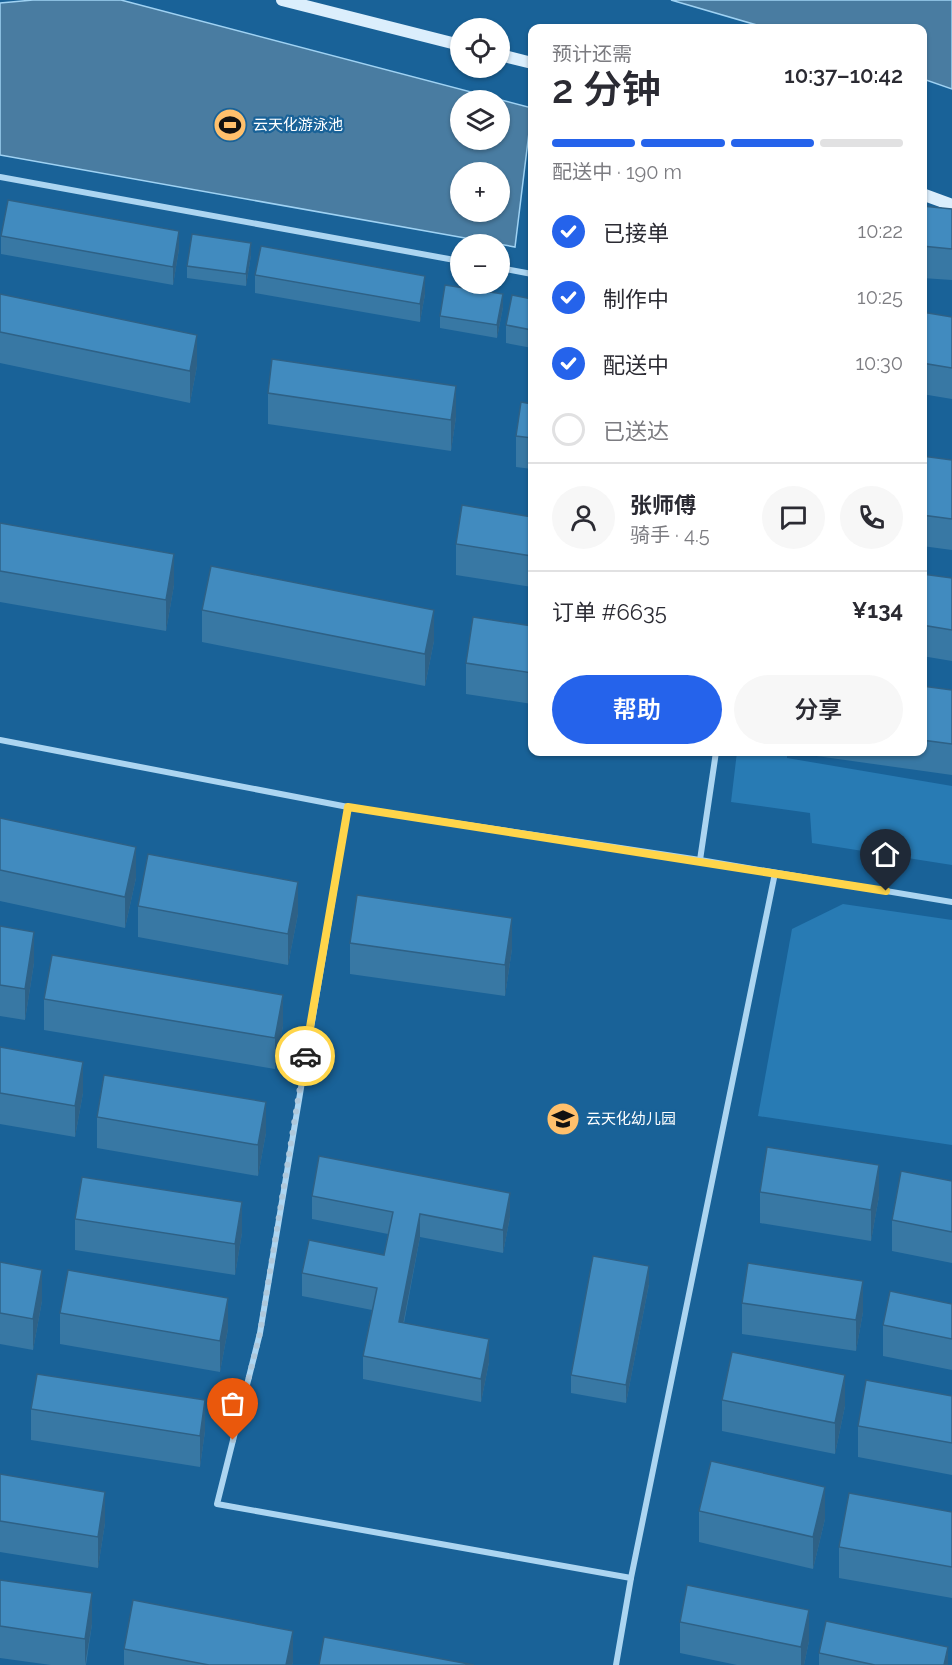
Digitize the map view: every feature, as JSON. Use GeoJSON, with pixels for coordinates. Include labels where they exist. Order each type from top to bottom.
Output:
{"type":"FeatureCollection","features":[{"type":"Feature","properties":{"kind":"main road"},"geometry":{"type":"LineString","coordinates":[[282,0],[450,42]]}},
{"type":"Feature","properties":{"kind":"main road"},"geometry":{"type":"LineString","coordinates":[[510,57],[528,62]]}},
{"type":"Feature","properties":{"kind":"main road"},"geometry":{"type":"LineString","coordinates":[[927,196],[952,205]]}},
{"type":"Feature","properties":{"kind":"street"},"geometry":{"type":"LineString","coordinates":[[0,177],[450,259]]}},
{"type":"Feature","properties":{"kind":"street"},"geometry":{"type":"LineString","coordinates":[[510,270],[528,273]]}},
{"type":"Feature","properties":{"kind":"street"},"geometry":{"type":"LineString","coordinates":[[0,740],[348,807],[700,860],[952,902]]}},
{"type":"Feature","properties":{"kind":"street"},"geometry":{"type":"LineString","coordinates":[[700,860],[715,756]]}},
{"type":"Feature","properties":{"kind":"street"},"geometry":{"type":"LineString","coordinates":[[348,807],[260,1333],[217,1504],[631,1578]]}},
{"type":"Feature","properties":{"kind":"street"},"geometry":{"type":"LineString","coordinates":[[616,1665],[631,1578],[775,873]]}},
{"type":"Feature","properties":{"kind":"shaded area","name":"云天化游泳池"},"geometry":{"type":"Polygon","coordinates":[[[33,0],[121,0],[464,90],[450,90],[450,150],[510,150],[510,102],[528,107],[528,141],[515,247],[510,246],[510,234],[450,235],[0,155],[0,3],[33,0]]]}},
{"type":"Feature","properties":{"kind":"shaded area"},"geometry":{"type":"Polygon","coordinates":[[[671,0],[952,0],[952,89],[927,80],[927,24],[753,24],[671,0]]]}},
{"type":"Feature","properties":{"kind":"shaded area"},"geometry":{"type":"Polygon","coordinates":[[[737,756],[787,756],[787,758],[952,786],[952,865],[812,843],[810,813],[731,802],[737,756]]]}},
{"type":"Feature","properties":{"kind":"shaded area"},"geometry":{"type":"Polygon","coordinates":[[[843,904],[952,920],[952,1145],[758,1116],[792,929],[843,904]]]}},
{"type":"Feature","properties":{"kind":"building"},"geometry":{"type":"Polygon","coordinates":[[[8,200],[179,231],[173,267],[1,236],[8,200]]]}},
{"type":"Feature","properties":{"kind":"building"},"geometry":{"type":"Polygon","coordinates":[[[927,206],[952,209],[952,249],[927,246],[927,206]]]}},
{"type":"Feature","properties":{"kind":"building"},"geometry":{"type":"Polygon","coordinates":[[[192,234],[251,243],[246,274],[187,266],[192,234]]]}},
{"type":"Feature","properties":{"kind":"building"},"geometry":{"type":"Polygon","coordinates":[[[261,246],[425,276],[420,304],[255,275],[261,246]]]}},
{"type":"Feature","properties":{"kind":"building"},"geometry":{"type":"Polygon","coordinates":[[[445,285],[450,286],[450,294],[503,294],[497,325],[440,316],[445,285]]]}},
{"type":"Feature","properties":{"kind":"building"},"geometry":{"type":"Polygon","coordinates":[[[0,294],[197,335],[190,371],[0,332],[0,294]]]}},
{"type":"Feature","properties":{"kind":"building"},"geometry":{"type":"Polygon","coordinates":[[[512,295],[528,298],[528,329],[506,325],[512,295]]]}},
{"type":"Feature","properties":{"kind":"building"},"geometry":{"type":"Polygon","coordinates":[[[927,313],[952,317],[952,368],[927,364],[927,313]]]}},
{"type":"Feature","properties":{"kind":"building"},"geometry":{"type":"Polygon","coordinates":[[[272,359],[456,386],[451,420],[268,393],[272,359]]]}},
{"type":"Feature","properties":{"kind":"building"},"geometry":{"type":"Polygon","coordinates":[[[521,402],[528,403],[528,438],[516,436],[521,402]]]}},
{"type":"Feature","properties":{"kind":"building"},"geometry":{"type":"Polygon","coordinates":[[[927,457],[952,460],[952,519],[927,516],[927,457]]]}},
{"type":"Feature","properties":{"kind":"building"},"geometry":{"type":"Polygon","coordinates":[[[462,505],[528,516],[528,555],[456,544],[462,505]]]}},
{"type":"Feature","properties":{"kind":"building"},"geometry":{"type":"Polygon","coordinates":[[[0,523],[174,554],[166,600],[0,571],[0,523]]]}},
{"type":"Feature","properties":{"kind":"building"},"geometry":{"type":"Polygon","coordinates":[[[211,566],[434,610],[425,654],[202,610],[211,566]]]}},
{"type":"Feature","properties":{"kind":"building"},"geometry":{"type":"Polygon","coordinates":[[[927,575],[952,578],[952,630],[927,626],[927,575]]]}},
{"type":"Feature","properties":{"kind":"building"},"geometry":{"type":"Polygon","coordinates":[[[473,617],[528,625],[528,672],[466,663],[473,617]]]}},
{"type":"Feature","properties":{"kind":"building"},"geometry":{"type":"Polygon","coordinates":[[[927,687],[952,690],[952,744],[927,741],[927,687]]]}},
{"type":"Feature","properties":{"kind":"building"},"geometry":{"type":"Polygon","coordinates":[[[0,818],[136,847],[125,897],[0,870],[0,818]]]}},
{"type":"Feature","properties":{"kind":"building"},"geometry":{"type":"Polygon","coordinates":[[[148,854],[298,882],[288,934],[138,906],[148,854]]]}},
{"type":"Feature","properties":{"kind":"building"},"geometry":{"type":"Polygon","coordinates":[[[357,895],[512,918],[505,965],[350,943],[357,895]]]}},
{"type":"Feature","properties":{"kind":"building"},"geometry":{"type":"Polygon","coordinates":[[[0,926],[34,932],[25,989],[0,985],[0,926]]]}},
{"type":"Feature","properties":{"kind":"building"},"geometry":{"type":"Polygon","coordinates":[[[52,955],[283,995],[275,1038],[44,999],[52,955]]]}},
{"type":"Feature","properties":{"kind":"building"},"geometry":{"type":"Polygon","coordinates":[[[0,1047],[83,1062],[75,1106],[0,1093],[0,1047]]]}},
{"type":"Feature","properties":{"kind":"building"},"geometry":{"type":"Polygon","coordinates":[[[104,1075],[266,1102],[258,1145],[97,1117],[104,1075]]]}},
{"type":"Feature","properties":{"kind":"building"},"geometry":{"type":"Polygon","coordinates":[[[767,1147],[879,1165],[871,1210],[760,1192],[767,1147]]]}},
{"type":"Feature","properties":{"kind":"building"},"geometry":{"type":"Polygon","coordinates":[[[319,1156],[510,1193],[503,1230],[420,1214],[399,1322],[489,1339],[481,1379],[363,1356],[377,1288],[302,1273],[309,1240],[384,1255],[393,1212],[312,1196],[319,1156]]]}},
{"type":"Feature","properties":{"kind":"building"},"geometry":{"type":"Polygon","coordinates":[[[901,1171],[952,1181],[952,1232],[892,1220],[901,1171]]]}},
{"type":"Feature","properties":{"kind":"building"},"geometry":{"type":"Polygon","coordinates":[[[82,1177],[242,1202],[235,1244],[75,1219],[82,1177]]]}},
{"type":"Feature","properties":{"kind":"building"},"geometry":{"type":"Polygon","coordinates":[[[593,1256],[649,1266],[626,1385],[571,1375],[593,1256]]]}},
{"type":"Feature","properties":{"kind":"building"},"geometry":{"type":"Polygon","coordinates":[[[0,1262],[42,1270],[33,1319],[0,1313],[0,1262]]]}},
{"type":"Feature","properties":{"kind":"building"},"geometry":{"type":"Polygon","coordinates":[[[748,1263],[863,1281],[856,1320],[742,1303],[748,1263]]]}},
{"type":"Feature","properties":{"kind":"building"},"geometry":{"type":"Polygon","coordinates":[[[68,1270],[228,1298],[220,1341],[60,1313],[68,1270]]]}},
{"type":"Feature","properties":{"kind":"building"},"geometry":{"type":"Polygon","coordinates":[[[890,1291],[952,1304],[952,1339],[883,1325],[890,1291]]]}},
{"type":"Feature","properties":{"kind":"building"},"geometry":{"type":"Polygon","coordinates":[[[732,1352],[845,1375],[835,1423],[722,1400],[732,1352]]]}},
{"type":"Feature","properties":{"kind":"building"},"geometry":{"type":"Polygon","coordinates":[[[37,1374],[205,1400],[200,1436],[31,1409],[37,1374]]]}},
{"type":"Feature","properties":{"kind":"building"},"geometry":{"type":"Polygon","coordinates":[[[866,1380],[952,1396],[952,1443],[858,1426],[866,1380]]]}},
{"type":"Feature","properties":{"kind":"building"},"geometry":{"type":"Polygon","coordinates":[[[711,1461],[825,1487],[813,1537],[699,1511],[711,1461]]]}},
{"type":"Feature","properties":{"kind":"building"},"geometry":{"type":"Polygon","coordinates":[[[0,1474],[105,1492],[98,1537],[0,1521],[0,1474]]]}},
{"type":"Feature","properties":{"kind":"building"},"geometry":{"type":"Polygon","coordinates":[[[849,1493],[952,1512],[952,1567],[839,1547],[849,1493]]]}},
{"type":"Feature","properties":{"kind":"building"},"geometry":{"type":"Polygon","coordinates":[[[0,1580],[92,1593],[85,1639],[0,1626],[0,1580]]]}},
{"type":"Feature","properties":{"kind":"building"},"geometry":{"type":"Polygon","coordinates":[[[687,1585],[809,1610],[801,1647],[680,1622],[687,1585]]]}},
{"type":"Feature","properties":{"kind":"building"},"geometry":{"type":"Polygon","coordinates":[[[133,1600],[293,1631],[286,1665],[209,1665],[124,1649],[133,1600]]]}},
{"type":"Feature","properties":{"kind":"building"},"geometry":{"type":"Polygon","coordinates":[[[826,1621],[948,1647],[944,1665],[875,1665],[819,1653],[826,1621]]]}},
{"type":"Feature","properties":{"kind":"building"},"geometry":{"type":"Polygon","coordinates":[[[324,1637],[474,1665],[319,1665],[324,1637]]]}},
{"type":"Feature","properties":{"kind":"way so far"},"geometry":{"type":"LineString","coordinates":[[233,1440],[260,1333],[305,1056]]}},
{"type":"Feature","properties":{"kind":"place","name":"云天化游泳池"},"geometry":{"type":"Point","coordinates":[230,125]}},
{"type":"Feature","properties":{"kind":"place","name":"云天化幼儿园"},"geometry":{"type":"Point","coordinates":[563,1119]}},
{"type":"Feature","properties":{"kind":"route"},"geometry":{"type":"LineString","coordinates":[[305,1056],[348,807],[700,860],[886,891]]}}]}
